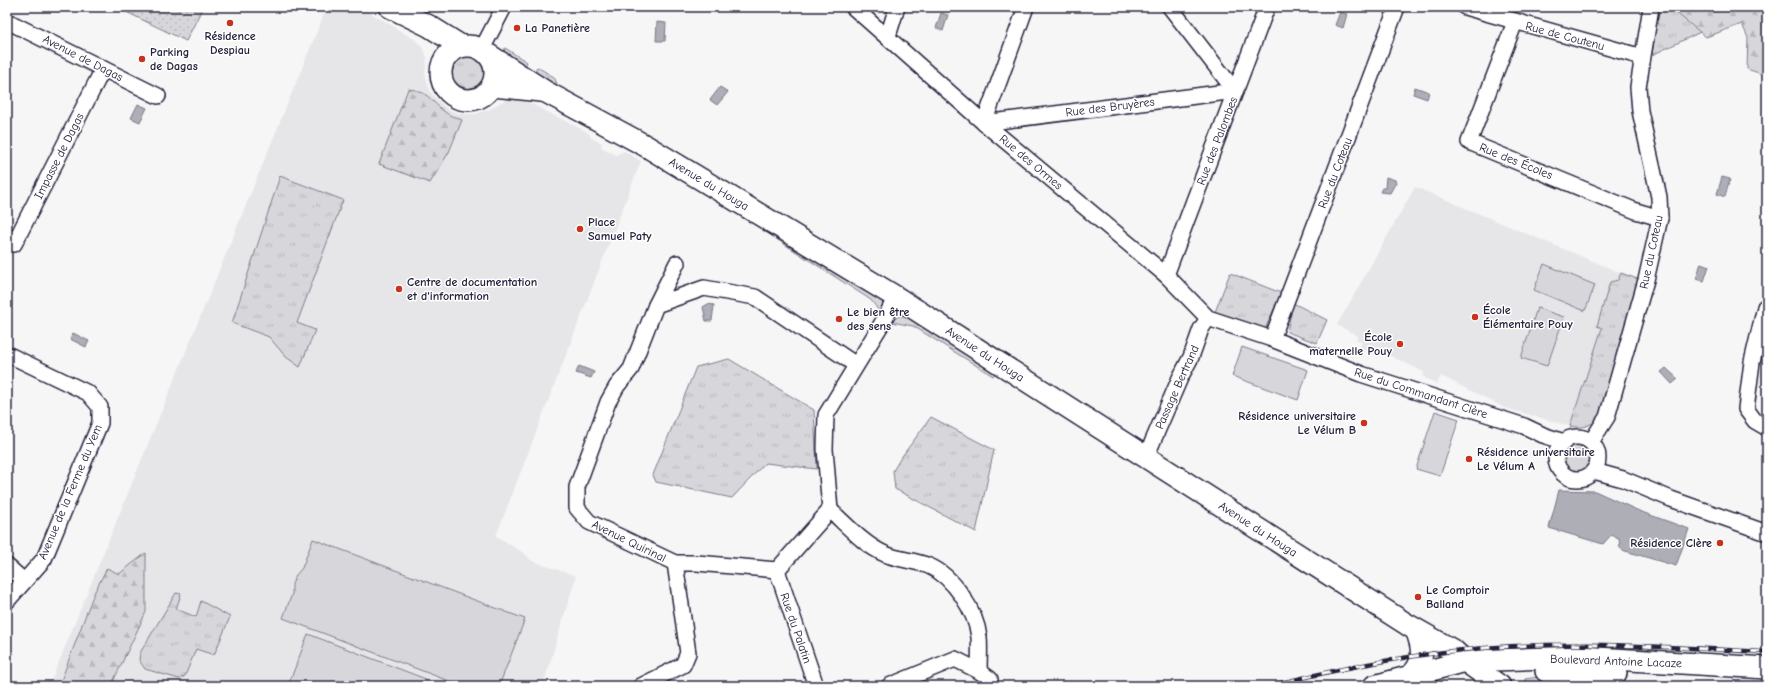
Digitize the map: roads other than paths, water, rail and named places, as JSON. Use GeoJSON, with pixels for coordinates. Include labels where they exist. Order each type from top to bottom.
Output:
{"type":"FeatureCollection","features":[{"type":"Feature","properties":{"kind":"main road"},"geometry":{"type":"LineString","coordinates":[[390,7],[422,34],[453,52]]}},
{"type":"Feature","properties":{"kind":"main road"},"geometry":{"type":"LineString","coordinates":[[468,45],[486,52],[496,68],[493,86],[487,93],[479,98],[470,100],[460,99],[453,95],[443,82],[441,74],[442,63],[453,52],[468,45]]}},
{"type":"Feature","properties":{"kind":"main road","name":"Avenue du Houga"},"geometry":{"type":"LineString","coordinates":[[486,52],[546,92],[646,146],[896,297],[1416,630],[1454,651],[1500,686]]}},
{"type":"Feature","properties":{"kind":"main road","name":"Avenue du Houga"},"geometry":{"type":"LineString","coordinates":[[493,86],[546,92]]}},
{"type":"Feature","properties":{"kind":"main road"},"geometry":{"type":"LineString","coordinates":[[1416,630],[1422,647],[1422,655],[1417,669],[1416,681]]}},
{"type":"Feature","properties":{"kind":"main road","name":"Boulevard Antoine Lacaze"},"geometry":{"type":"LineString","coordinates":[[1472,666],[1579,657],[1767,668]]}},
{"type":"Feature","properties":{"kind":"main road"},"geometry":{"type":"LineString","coordinates":[[1374,686],[1416,681],[1472,666]]}},
{"type":"Feature","properties":{"kind":"main road","name":"Boulevard Antoine Lacaze"},"geometry":{"type":"LineString","coordinates":[[1472,666],[1553,679],[1767,678]]}},
{"type":"Feature","properties":{"kind":"street"},"geometry":{"type":"LineString","coordinates":[[486,52],[504,7]]}},
{"type":"Feature","properties":{"kind":"street","name":"Rue des Ormes"},"geometry":{"type":"LineString","coordinates":[[853,7],[888,36],[984,123],[1166,275],[1208,318]]}},
{"type":"Feature","properties":{"kind":"street"},"geometry":{"type":"LineString","coordinates":[[888,36],[897,7]]}},
{"type":"Feature","properties":{"kind":"street"},"geometry":{"type":"LineString","coordinates":[[984,123],[1026,7]]}},
{"type":"Feature","properties":{"kind":"street"},"geometry":{"type":"LineString","coordinates":[[1170,7],[1235,92]]}},
{"type":"Feature","properties":{"kind":"street","name":"Rue des Palombes"},"geometry":{"type":"LineString","coordinates":[[1166,275],[1267,7]]}},
{"type":"Feature","properties":{"kind":"street","name":"Rue du Coteau"},"geometry":{"type":"LineString","coordinates":[[1272,338],[1397,7]]}},
{"type":"Feature","properties":{"kind":"street","name":"Rue de Coutenu"},"geometry":{"type":"LineString","coordinates":[[1466,7],[1642,57]]}},
{"type":"Feature","properties":{"kind":"street","name":"Rue du Coteau"},"geometry":{"type":"LineString","coordinates":[[1591,442],[1607,417],[1646,280],[1660,218],[1659,197],[1640,111],[1638,88],[1650,7]]}},
{"type":"Feature","properties":{"kind":"street","name":"Avenue de Dagas"},"geometry":{"type":"LineString","coordinates":[[7,21],[158,96]]}},
{"type":"Feature","properties":{"kind":"street","name":"Rue des Écoles"},"geometry":{"type":"LineString","coordinates":[[1515,22],[1469,142],[1636,211],[1660,218]]}},
{"type":"Feature","properties":{"kind":"street","name":"Impasse de Dagas"},"geometry":{"type":"LineString","coordinates":[[14,244],[103,69]]}},
{"type":"Feature","properties":{"kind":"street","name":"Rue des Bruyères"},"geometry":{"type":"LineString","coordinates":[[984,123],[1235,92]]}},
{"type":"Feature","properties":{"kind":"street","name":"Avenue Quirinal"},"geometry":{"type":"LineString","coordinates":[[677,263],[656,304],[631,369],[617,386],[608,402],[577,487],[577,508],[589,522],[675,563],[697,562],[776,570]]}},
{"type":"Feature","properties":{"kind":"street"},"geometry":{"type":"LineString","coordinates":[[656,304],[704,288],[755,297],[856,365]]}},
{"type":"Feature","properties":{"kind":"street"},"geometry":{"type":"LineString","coordinates":[[888,686],[955,659],[985,675],[975,622],[962,595],[944,574],[928,565],[886,555],[872,547],[830,510],[825,449],[826,415],[884,320],[896,297]]}},
{"type":"Feature","properties":{"kind":"street"},"geometry":{"type":"LineString","coordinates":[[1765,307],[1752,362],[1746,409],[1755,421],[1767,428]]}},
{"type":"Feature","properties":{"kind":"street","name":"Rue du Commandant Clère"},"geometry":{"type":"LineString","coordinates":[[1208,318],[1272,338],[1362,374],[1524,426],[1543,435],[1564,442]]}},
{"type":"Feature","properties":{"kind":"street","name":"Passage Bertrand"},"geometry":{"type":"LineString","coordinates":[[1146,457],[1208,318]]}},
{"type":"Feature","properties":{"kind":"street","name":"Avenue de la Ferme du Yem"},"geometry":{"type":"LineString","coordinates":[[7,601],[44,559],[100,423],[100,407],[88,393],[8,356]]}},
{"type":"Feature","properties":{"kind":"street"},"geometry":{"type":"LineString","coordinates":[[1543,435],[1552,448],[1556,459]]}},
{"type":"Feature","properties":{"kind":"street"},"geometry":{"type":"LineString","coordinates":[[1599,457],[1594,471],[1589,476],[1574,480],[1561,473],[1557,466],[1556,452],[1564,442],[1576,437],[1583,438],[1591,442],[1597,450],[1599,457],[1623,479]]}},
{"type":"Feature","properties":{"kind":"street"},"geometry":{"type":"LineString","coordinates":[[1594,471],[1623,479],[1671,499],[1767,533]]}},
{"type":"Feature","properties":{"kind":"street"},"geometry":{"type":"LineString","coordinates":[[776,570],[830,510]]}},
{"type":"Feature","properties":{"kind":"street"},"geometry":{"type":"LineString","coordinates":[[641,686],[683,665],[688,653],[675,563]]}},
{"type":"Feature","properties":{"kind":"street"},"geometry":{"type":"LineString","coordinates":[[7,566],[24,581]]}},
{"type":"Feature","properties":{"kind":"street","name":"Rue du Palatin"},"geometry":{"type":"LineString","coordinates":[[776,570],[816,686]]}},
{"type":"Feature","properties":{"kind":"railway"},"geometry":{"type":"LineString","coordinates":[[1269,686],[1383,661],[1492,647],[1531,645],[1610,645],[1767,652]]}},
{"type":"Feature","properties":{"kind":"place","name":"Résidence Despiau"},"geometry":{"type":"Point","coordinates":[230,23]}},
{"type":"Feature","properties":{"kind":"place","name":"La Panetière"},"geometry":{"type":"Point","coordinates":[517,28]}},
{"type":"Feature","properties":{"kind":"place","name":"Parking de Dagas"},"geometry":{"type":"Point","coordinates":[142,59]}},
{"type":"Feature","properties":{"kind":"place","name":"Place Samuel Paty"},"geometry":{"type":"Point","coordinates":[580,229]}},
{"type":"Feature","properties":{"kind":"place","name":"Centre de documentation et d'information"},"geometry":{"type":"Point","coordinates":[399,289]}},
{"type":"Feature","properties":{"kind":"place","name":"École Élémentaire Pouy"},"geometry":{"type":"Point","coordinates":[1475,317]}},
{"type":"Feature","properties":{"kind":"place","name":"Le bien être des sens"},"geometry":{"type":"Point","coordinates":[839,319]}},
{"type":"Feature","properties":{"kind":"place","name":"École maternelle Pouy"},"geometry":{"type":"Point","coordinates":[1400,344]}},
{"type":"Feature","properties":{"kind":"place","name":"Résidence universitaire Le Vélum B"},"geometry":{"type":"Point","coordinates":[1364,423]}},
{"type":"Feature","properties":{"kind":"place","name":"Résidence universitaire Le Vélum A"},"geometry":{"type":"Point","coordinates":[1469,459]}},
{"type":"Feature","properties":{"kind":"place","name":"Résidence Clère"},"geometry":{"type":"Point","coordinates":[1720,543]}},
{"type":"Feature","properties":{"kind":"place","name":"Le Comptoir Balland"},"geometry":{"type":"Point","coordinates":[1418,597]}}]}
